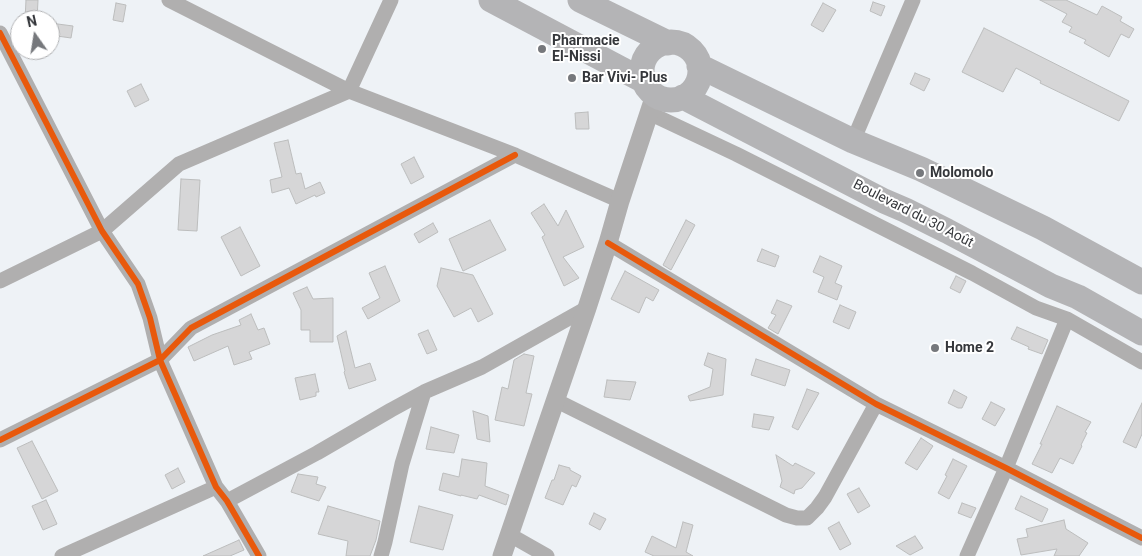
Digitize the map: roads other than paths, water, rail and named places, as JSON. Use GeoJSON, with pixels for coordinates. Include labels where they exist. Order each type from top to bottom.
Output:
{"type":"FeatureCollection","features":[{"type":"Feature","properties":{"kind":"highway"},"geometry":{"type":"LineString","coordinates":[[491,0],[649,97],[674,100],[691,92],[697,84],[700,75],[700,66],[692,51],[685,46],[668,42],[580,0]]}},
{"type":"Feature","properties":{"kind":"highway"},"geometry":{"type":"LineString","coordinates":[[649,97],[642,73],[643,64],[646,56],[652,50],[668,42]]}},
{"type":"Feature","properties":{"kind":"highway"},"geometry":{"type":"LineString","coordinates":[[700,66],[853,141],[921,169],[1043,228],[1142,282]]}},
{"type":"Feature","properties":{"kind":"highway","name":"Boulevard du 30 Août"},"geometry":{"type":"LineString","coordinates":[[683,97],[884,201],[947,231],[1052,286],[1078,297],[1142,333]]}},
{"type":"Feature","properties":{"kind":"street"},"geometry":{"type":"LineString","coordinates":[[169,0],[349,91],[515,155],[620,201]]}},
{"type":"Feature","properties":{"kind":"street"},"geometry":{"type":"LineString","coordinates":[[0,281],[102,231],[179,164],[349,91],[391,0]]}},
{"type":"Feature","properties":{"kind":"street"},"geometry":{"type":"LineString","coordinates":[[853,141],[913,0]]}},
{"type":"Feature","properties":{"kind":"street"},"geometry":{"type":"LineString","coordinates":[[0,33],[102,231],[138,284],[150,318],[160,360],[216,487],[227,502],[258,556]]}},
{"type":"Feature","properties":{"kind":"street"},"geometry":{"type":"LineString","coordinates":[[502,556],[608,243],[649,97],[736,154],[1036,308],[1067,319],[1142,362]]}},
{"type":"Feature","properties":{"kind":"street"},"geometry":{"type":"LineString","coordinates":[[0,440],[160,360],[191,328],[515,155]]}},
{"type":"Feature","properties":{"kind":"street"},"geometry":{"type":"LineString","coordinates":[[608,243],[876,404],[1142,538]]}},
{"type":"Feature","properties":{"kind":"street"},"geometry":{"type":"LineString","coordinates":[[227,502],[424,392],[482,367],[587,308]]}},
{"type":"Feature","properties":{"kind":"street"},"geometry":{"type":"LineString","coordinates":[[966,556],[1006,468],[1067,319]]}},
{"type":"Feature","properties":{"kind":"street"},"geometry":{"type":"LineString","coordinates":[[381,556],[402,464],[424,392]]}},
{"type":"Feature","properties":{"kind":"street"},"geometry":{"type":"LineString","coordinates":[[555,400],[786,515],[797,518],[807,518],[825,497],[876,404]]}},
{"type":"Feature","properties":{"kind":"street"},"geometry":{"type":"LineString","coordinates":[[62,556],[216,487]]}},
{"type":"Feature","properties":{"kind":"street"},"geometry":{"type":"LineString","coordinates":[[510,535],[547,556]]}},
{"type":"Feature","properties":{"kind":"place","name":"Pharmacie El-Nissi"},"geometry":{"type":"Point","coordinates":[542,49]}},
{"type":"Feature","properties":{"kind":"place","name":"Bar Vivi- Plus"},"geometry":{"type":"Point","coordinates":[572,78]}},
{"type":"Feature","properties":{"kind":"place","name":"Molomolo"},"geometry":{"type":"Point","coordinates":[920,173]}},
{"type":"Feature","properties":{"kind":"place","name":"Home 2"},"geometry":{"type":"Point","coordinates":[935,348]}}]}
